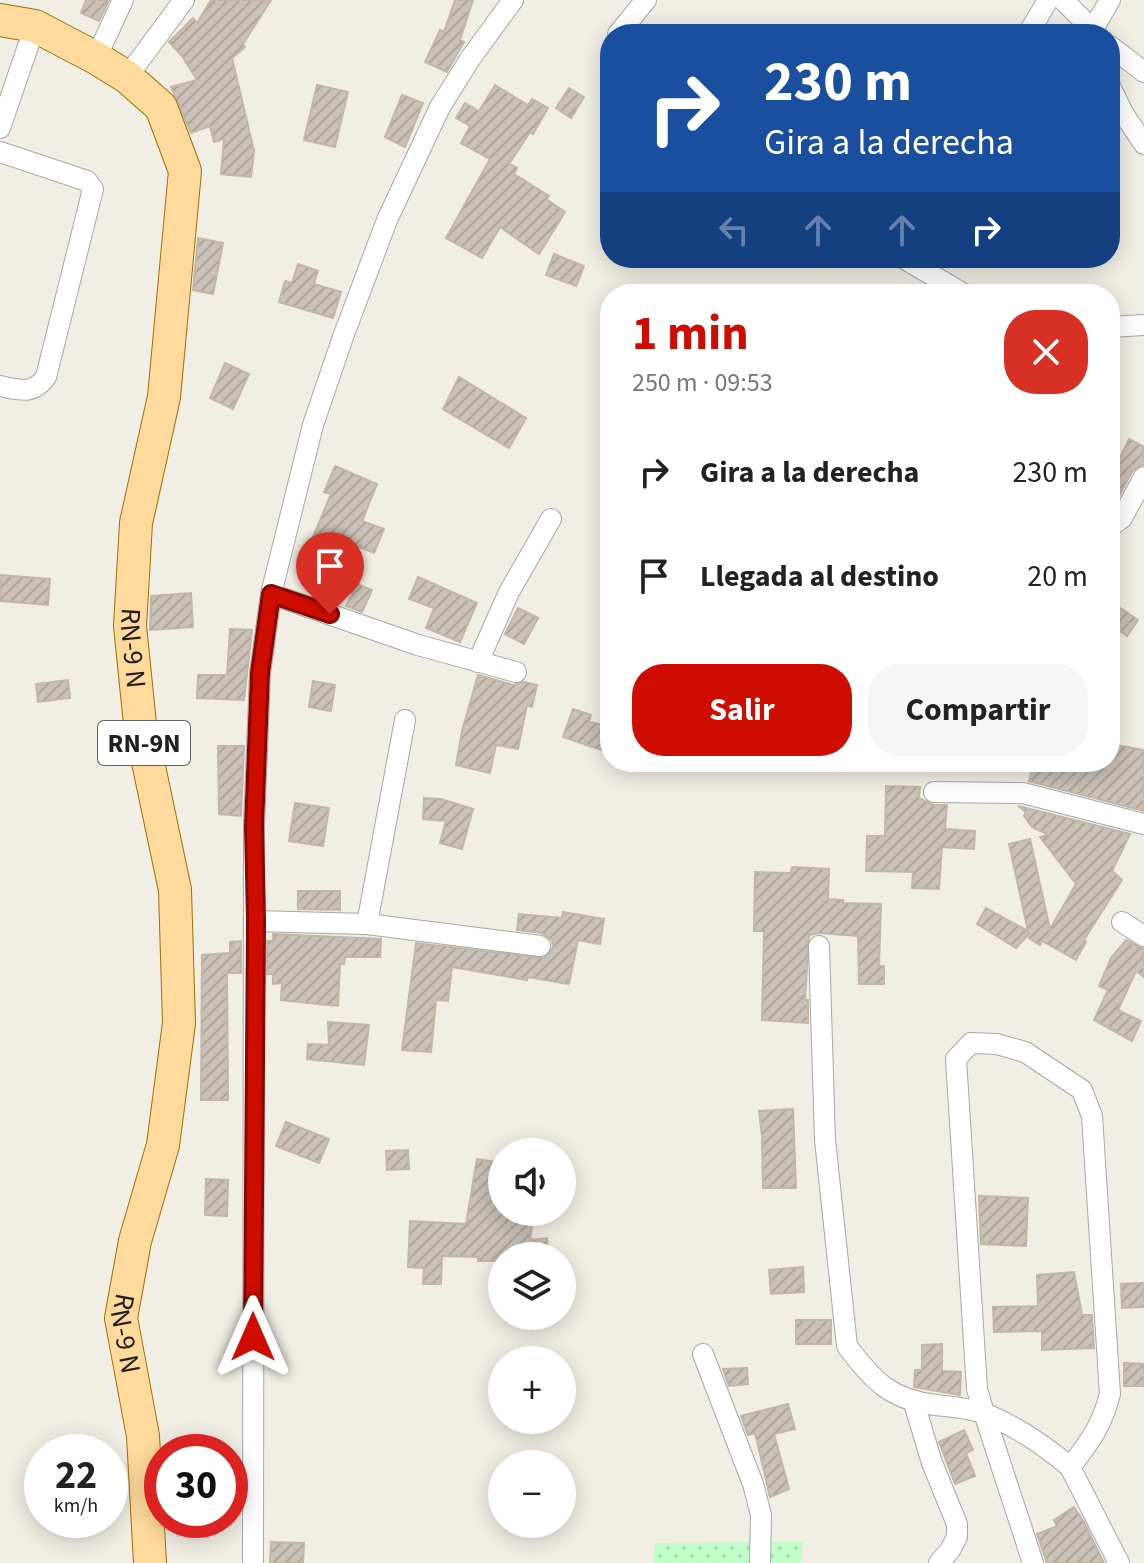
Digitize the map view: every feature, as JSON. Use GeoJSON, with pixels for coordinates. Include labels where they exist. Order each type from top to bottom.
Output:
{"type":"FeatureCollection","features":[{"type":"Feature","properties":{"kind":"main road","name":"RN-9 N"},"geometry":{"type":"LineString","coordinates":[[0,20],[35,26],[127,77],[161,107],[185,171],[164,397],[136,523],[130,626],[140,724],[175,890],[179,1023],[163,1145],[135,1241],[121,1318],[143,1436],[150,1563]]}},
{"type":"Feature","properties":{"kind":"street"},"geometry":{"type":"LineString","coordinates":[[96,58],[123,0]]}},
{"type":"Feature","properties":{"kind":"street"},"geometry":{"type":"LineString","coordinates":[[127,77],[184,0]]}},
{"type":"Feature","properties":{"kind":"street"},"geometry":{"type":"LineString","coordinates":[[253,1563],[254,826],[260,673],[271,594],[313,425],[387,220],[440,107],[513,0]]}},
{"type":"Feature","properties":{"kind":"street"},"geometry":{"type":"LineString","coordinates":[[626,24],[646,0]]}},
{"type":"Feature","properties":{"kind":"street"},"geometry":{"type":"LineString","coordinates":[[1034,24],[1048,0]]}},
{"type":"Feature","properties":{"kind":"street"},"geometry":{"type":"LineString","coordinates":[[1063,0],[1087,24]]}},
{"type":"Feature","properties":{"kind":"street"},"geometry":{"type":"LineString","coordinates":[[1099,24],[1110,0]]}},
{"type":"Feature","properties":{"kind":"street"},"geometry":{"type":"LineString","coordinates":[[0,128],[35,26]]}},
{"type":"Feature","properties":{"kind":"street"},"geometry":{"type":"LineString","coordinates":[[1120,54],[1144,72]]}},
{"type":"Feature","properties":{"kind":"street"},"geometry":{"type":"LineString","coordinates":[[1120,107],[1144,144]]}},
{"type":"Feature","properties":{"kind":"street"},"geometry":{"type":"LineString","coordinates":[[0,152],[87,181],[93,189],[46,377],[39,387],[28,391],[0,386]]}},
{"type":"Feature","properties":{"kind":"street"},"geometry":{"type":"LineString","coordinates":[[920,268],[947,284]]}},
{"type":"Feature","properties":{"kind":"street"},"geometry":{"type":"LineString","coordinates":[[1120,326],[1144,325]]}},
{"type":"Feature","properties":{"kind":"street"},"geometry":{"type":"LineString","coordinates":[[1120,520],[1144,477]]}},
{"type":"Feature","properties":{"kind":"street"},"geometry":{"type":"LineString","coordinates":[[478,662],[509,592],[551,519]]}},
{"type":"Feature","properties":{"kind":"street"},"geometry":{"type":"LineString","coordinates":[[271,594],[418,645],[516,672]]}},
{"type":"Feature","properties":{"kind":"street"},"geometry":{"type":"LineString","coordinates":[[367,924],[405,720]]}},
{"type":"Feature","properties":{"kind":"street"},"geometry":{"type":"LineString","coordinates":[[934,792],[1023,793],[1144,824]]}},
{"type":"Feature","properties":{"kind":"street"},"geometry":{"type":"LineString","coordinates":[[256,921],[367,924],[540,946]]}},
{"type":"Feature","properties":{"kind":"street"},"geometry":{"type":"LineString","coordinates":[[1122,922],[1144,936]]}},
{"type":"Feature","properties":{"kind":"street"},"geometry":{"type":"LineString","coordinates":[[819,946],[825,1140],[847,1346],[866,1372],[887,1391],[914,1403],[984,1413],[1042,1442],[1070,1467],[1119,1563]]}},
{"type":"Feature","properties":{"kind":"street"},"geometry":{"type":"LineString","coordinates":[[1033,1563],[977,1389],[956,1082],[956,1059],[971,1043],[997,1044],[1025,1052],[1082,1090],[1092,1116],[1110,1394],[1103,1421],[1070,1467]]}},
{"type":"Feature","properties":{"kind":"street"},"geometry":{"type":"LineString","coordinates":[[703,1354],[753,1484],[761,1515],[760,1563]]}},
{"type":"Feature","properties":{"kind":"street"},"geometry":{"type":"LineString","coordinates":[[914,1403],[932,1463],[957,1524],[957,1537],[939,1563]]}},
{"type":"Feature","properties":{"kind":"green space"},"geometry":{"type":"Polygon","coordinates":[[[803,1542],[801,1563],[654,1563],[655,1543],[803,1542]]]}},
{"type":"Feature","properties":{"kind":"building"},"geometry":{"type":"Polygon","coordinates":[[[86,0],[109,0],[99,21],[81,13],[86,0]]]}},
{"type":"Feature","properties":{"kind":"building"},"geometry":{"type":"Polygon","coordinates":[[[211,0],[271,0],[243,44],[245,47],[232,58],[254,151],[251,177],[221,174],[224,139],[214,142],[210,126],[191,133],[171,87],[197,80],[169,42],[193,18],[197,23],[211,0]]]}},
{"type":"Feature","properties":{"kind":"building"},"geometry":{"type":"Polygon","coordinates":[[[455,0],[473,0],[460,40],[464,42],[447,72],[425,62],[440,30],[444,32],[455,0]]]}},
{"type":"Feature","properties":{"kind":"building"},"geometry":{"type":"Polygon","coordinates":[[[317,85],[348,92],[335,147],[304,140],[317,85]]]}},
{"type":"Feature","properties":{"kind":"building"},"geometry":{"type":"Polygon","coordinates":[[[495,85],[528,105],[532,99],[548,108],[533,134],[530,132],[509,164],[517,168],[514,174],[549,196],[546,199],[565,212],[539,254],[500,227],[482,258],[446,238],[490,159],[461,143],[470,126],[456,118],[465,103],[479,111],[495,85]]]}},
{"type":"Feature","properties":{"kind":"building"},"geometry":{"type":"Polygon","coordinates":[[[569,88],[584,97],[571,118],[556,108],[569,88]]]}},
{"type":"Feature","properties":{"kind":"building"},"geometry":{"type":"Polygon","coordinates":[[[402,95],[423,103],[405,147],[385,137],[402,95]]]}},
{"type":"Feature","properties":{"kind":"building"},"geometry":{"type":"Polygon","coordinates":[[[198,238],[223,243],[213,294],[193,290],[198,238]]]}},
{"type":"Feature","properties":{"kind":"building"},"geometry":{"type":"Polygon","coordinates":[[[554,254],[584,266],[576,286],[546,275],[554,254]]]}},
{"type":"Feature","properties":{"kind":"building"},"geometry":{"type":"Polygon","coordinates":[[[298,264],[318,271],[314,284],[341,292],[333,318],[279,302],[285,281],[292,283],[298,264]]]}},
{"type":"Feature","properties":{"kind":"building"},"geometry":{"type":"Polygon","coordinates":[[[225,363],[249,374],[233,409],[210,398],[225,363]]]}},
{"type":"Feature","properties":{"kind":"building"},"geometry":{"type":"Polygon","coordinates":[[[459,377],[526,418],[509,448],[443,409],[459,377]]]}},
{"type":"Feature","properties":{"kind":"building"},"geometry":{"type":"Polygon","coordinates":[[[1129,439],[1144,447],[1144,464],[1133,470],[1120,494],[1120,457],[1129,439]]]}},
{"type":"Feature","properties":{"kind":"building"},"geometry":{"type":"Polygon","coordinates":[[[335,466],[377,484],[362,521],[384,529],[374,553],[342,540],[339,547],[313,537],[331,494],[324,492],[335,466]]]}},
{"type":"Feature","properties":{"kind":"building"},"geometry":{"type":"Polygon","coordinates":[[[0,575],[50,579],[48,605],[0,601],[0,575]]]}},
{"type":"Feature","properties":{"kind":"building"},"geometry":{"type":"Polygon","coordinates":[[[418,577],[477,603],[460,642],[426,628],[434,608],[409,599],[418,577]]]}},
{"type":"Feature","properties":{"kind":"building"},"geometry":{"type":"Polygon","coordinates":[[[357,584],[372,590],[362,612],[346,606],[357,584]]]}},
{"type":"Feature","properties":{"kind":"building"},"geometry":{"type":"Polygon","coordinates":[[[191,593],[193,627],[150,630],[151,596],[191,593]]]}},
{"type":"Feature","properties":{"kind":"building"},"geometry":{"type":"Polygon","coordinates":[[[518,608],[538,618],[524,644],[505,634],[518,608]]]}},
{"type":"Feature","properties":{"kind":"building"},"geometry":{"type":"Polygon","coordinates":[[[1120,608],[1138,620],[1127,636],[1120,631],[1120,608]]]}},
{"type":"Feature","properties":{"kind":"building"},"geometry":{"type":"Polygon","coordinates":[[[230,629],[252,630],[244,700],[197,698],[198,675],[227,675],[230,629]]]}},
{"type":"Feature","properties":{"kind":"building"},"geometry":{"type":"Polygon","coordinates":[[[478,675],[513,685],[524,682],[537,685],[532,707],[527,705],[518,749],[496,745],[490,773],[456,765],[478,675]]]}},
{"type":"Feature","properties":{"kind":"building"},"geometry":{"type":"Polygon","coordinates":[[[68,680],[70,698],[38,702],[36,684],[68,680]]]}},
{"type":"Feature","properties":{"kind":"building"},"geometry":{"type":"Polygon","coordinates":[[[313,681],[335,685],[331,711],[309,707],[313,681]]]}},
{"type":"Feature","properties":{"kind":"building"},"geometry":{"type":"Polygon","coordinates":[[[573,709],[591,715],[589,722],[600,724],[600,750],[563,737],[573,709]]]}},
{"type":"Feature","properties":{"kind":"building"},"geometry":{"type":"Polygon","coordinates":[[[218,746],[244,746],[241,816],[219,814],[218,746]]]}},
{"type":"Feature","properties":{"kind":"building"},"geometry":{"type":"Polygon","coordinates":[[[1120,746],[1144,750],[1144,811],[1029,781],[1031,772],[1120,772],[1120,746]]]}},
{"type":"Feature","properties":{"kind":"building"},"geometry":{"type":"Polygon","coordinates":[[[886,786],[920,787],[919,798],[933,805],[947,805],[945,829],[975,831],[974,849],[942,847],[939,889],[912,888],[913,872],[866,871],[867,836],[885,836],[886,786]]]}},
{"type":"Feature","properties":{"kind":"building"},"geometry":{"type":"Polygon","coordinates":[[[424,798],[441,799],[473,809],[462,849],[440,843],[446,821],[423,819],[424,798]]]}},
{"type":"Feature","properties":{"kind":"building"},"geometry":{"type":"Polygon","coordinates":[[[295,803],[329,808],[323,846],[289,841],[295,803]]]}},
{"type":"Feature","properties":{"kind":"building"},"geometry":{"type":"Polygon","coordinates":[[[1018,806],[1130,834],[1112,871],[1122,880],[1084,940],[1086,942],[1076,960],[1042,941],[1040,945],[1029,938],[1029,934],[1016,948],[977,924],[986,908],[1028,931],[1009,844],[1030,839],[1050,929],[1076,884],[1040,837],[1049,835],[1032,827],[1024,816],[1026,812],[1018,806]]]}},
{"type":"Feature","properties":{"kind":"building"},"geometry":{"type":"Polygon","coordinates":[[[792,867],[829,869],[828,899],[843,900],[843,903],[881,904],[879,966],[884,966],[884,984],[859,984],[858,936],[809,935],[805,1000],[808,1000],[808,1023],[762,1020],[764,931],[754,931],[755,872],[791,873],[792,867]]]}},
{"type":"Feature","properties":{"kind":"building"},"geometry":{"type":"Polygon","coordinates":[[[298,891],[340,891],[340,910],[298,909],[298,891]]]}},
{"type":"Feature","properties":{"kind":"building"},"geometry":{"type":"Polygon","coordinates":[[[563,912],[604,919],[600,944],[578,940],[569,984],[452,967],[448,1001],[436,1000],[431,1052],[402,1050],[416,943],[544,958],[553,948],[552,940],[542,933],[517,930],[519,914],[562,918],[563,912]]]}},
{"type":"Feature","properties":{"kind":"building"},"geometry":{"type":"Polygon","coordinates":[[[273,934],[381,939],[380,957],[345,957],[344,964],[340,964],[338,1006],[281,1000],[282,983],[273,984],[273,974],[267,974],[267,941],[273,941],[273,934]]]}},
{"type":"Feature","properties":{"kind":"building"},"geometry":{"type":"Polygon","coordinates":[[[1126,940],[1144,949],[1144,977],[1136,971],[1118,1010],[1141,1021],[1132,1041],[1094,1020],[1108,990],[1099,986],[1111,958],[1126,940]]]}},
{"type":"Feature","properties":{"kind":"building"},"geometry":{"type":"Polygon","coordinates":[[[241,941],[241,973],[227,973],[228,1100],[201,1100],[202,955],[230,953],[230,942],[241,941]]]}},
{"type":"Feature","properties":{"kind":"building"},"geometry":{"type":"Polygon","coordinates":[[[328,1022],[369,1025],[364,1065],[307,1059],[308,1044],[329,1045],[328,1022]]]}},
{"type":"Feature","properties":{"kind":"building"},"geometry":{"type":"Polygon","coordinates":[[[793,1109],[796,1188],[763,1188],[759,1111],[793,1109]]]}},
{"type":"Feature","properties":{"kind":"building"},"geometry":{"type":"Polygon","coordinates":[[[286,1122],[329,1139],[319,1163],[276,1146],[286,1122]]]}},
{"type":"Feature","properties":{"kind":"building"},"geometry":{"type":"Polygon","coordinates":[[[408,1150],[409,1169],[387,1170],[386,1151],[408,1150]]]}},
{"type":"Feature","properties":{"kind":"building"},"geometry":{"type":"Polygon","coordinates":[[[477,1159],[488,1161],[488,1226],[532,1226],[530,1240],[547,1238],[547,1242],[488,1242],[488,1261],[478,1261],[478,1257],[442,1256],[441,1284],[423,1284],[424,1268],[408,1267],[410,1221],[466,1224],[477,1159]]]}},
{"type":"Feature","properties":{"kind":"building"},"geometry":{"type":"Polygon","coordinates":[[[206,1179],[228,1180],[227,1216],[205,1215],[206,1179]]]}},
{"type":"Feature","properties":{"kind":"building"},"geometry":{"type":"Polygon","coordinates":[[[979,1196],[1028,1198],[1026,1246],[981,1244],[979,1196]]]}},
{"type":"Feature","properties":{"kind":"building"},"geometry":{"type":"Polygon","coordinates":[[[803,1267],[804,1292],[771,1294],[769,1270],[803,1267]]]}},
{"type":"Feature","properties":{"kind":"building"},"geometry":{"type":"Polygon","coordinates":[[[1074,1272],[1082,1315],[1092,1315],[1094,1348],[1042,1350],[1042,1331],[994,1332],[993,1307],[1038,1306],[1037,1275],[1074,1272]]]}},
{"type":"Feature","properties":{"kind":"building"},"geometry":{"type":"Polygon","coordinates":[[[1144,1283],[1144,1307],[1122,1308],[1121,1284],[1144,1283]]]}},
{"type":"Feature","properties":{"kind":"building"},"geometry":{"type":"Polygon","coordinates":[[[796,1320],[831,1320],[831,1344],[796,1344],[796,1320]]]}},
{"type":"Feature","properties":{"kind":"building"},"geometry":{"type":"Polygon","coordinates":[[[942,1344],[942,1371],[961,1372],[960,1395],[914,1387],[915,1370],[922,1370],[922,1345],[942,1344]]]}},
{"type":"Feature","properties":{"kind":"building"},"geometry":{"type":"Polygon","coordinates":[[[1124,1363],[1144,1364],[1144,1386],[1124,1386],[1124,1363]]]}},
{"type":"Feature","properties":{"kind":"building"},"geometry":{"type":"Polygon","coordinates":[[[747,1368],[748,1384],[729,1386],[723,1369],[747,1368]]]}},
{"type":"Feature","properties":{"kind":"building"},"geometry":{"type":"Polygon","coordinates":[[[788,1404],[795,1429],[774,1434],[789,1489],[770,1497],[755,1433],[748,1435],[741,1416],[788,1404]]]}},
{"type":"Feature","properties":{"kind":"building"},"geometry":{"type":"Polygon","coordinates":[[[964,1430],[973,1450],[966,1453],[975,1476],[955,1484],[939,1442],[964,1430]]]}},
{"type":"Feature","properties":{"kind":"building"},"geometry":{"type":"Polygon","coordinates":[[[1074,1507],[1104,1563],[1047,1563],[1037,1534],[1057,1526],[1054,1520],[1074,1507]]]}},
{"type":"Feature","properties":{"kind":"building"},"geometry":{"type":"Polygon","coordinates":[[[271,1542],[304,1543],[303,1563],[270,1563],[271,1542]]]}},
{"type":"Feature","properties":{"kind":"route"},"geometry":{"type":"LineString","coordinates":[[253,1337],[254,826],[260,673],[271,594],[330,614]]}}]}
